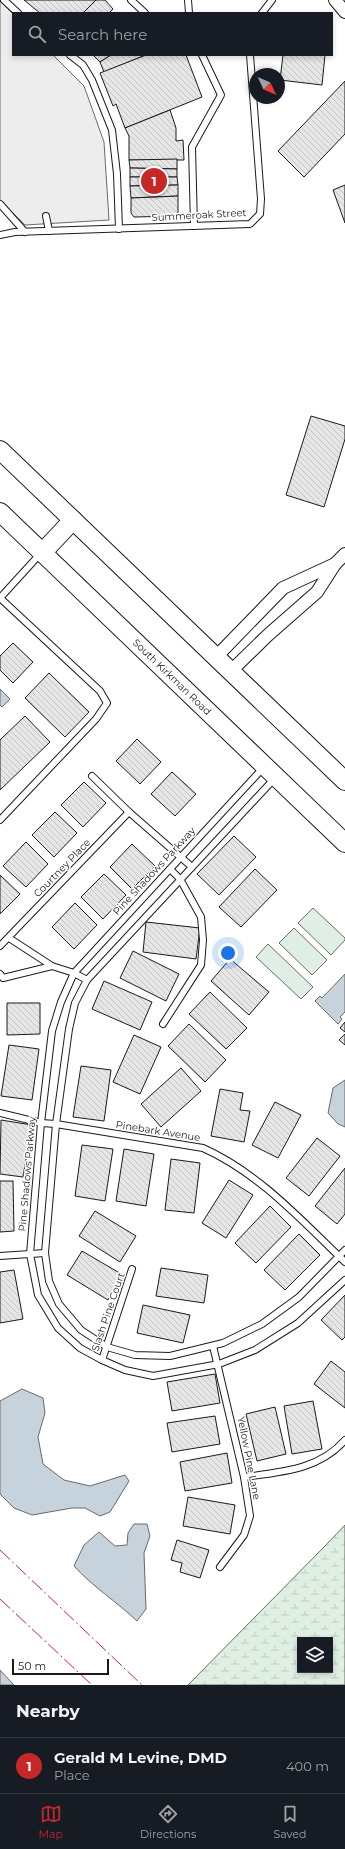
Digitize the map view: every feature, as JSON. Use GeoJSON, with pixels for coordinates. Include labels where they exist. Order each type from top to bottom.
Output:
{"type":"FeatureCollection","features":[{"type":"Feature","properties":{"kind":"main road"},"geometry":{"type":"LineString","coordinates":[[0,450],[345,781]]}},
{"type":"Feature","properties":{"kind":"main road","name":"South Kirkman Road"},"geometry":{"type":"LineString","coordinates":[[0,512],[345,843]]}},
{"type":"Feature","properties":{"kind":"main road"},"geometry":{"type":"LineString","coordinates":[[42,552],[73,520]]}},
{"type":"Feature","properties":{"kind":"street"},"geometry":{"type":"LineString","coordinates":[[335,0],[345,12]]}},
{"type":"Feature","properties":{"kind":"street"},"geometry":{"type":"LineString","coordinates":[[231,671],[268,634],[317,592],[335,564],[345,554]]}},
{"type":"Feature","properties":{"kind":"street"},"geometry":{"type":"LineString","coordinates":[[216,657],[283,588],[335,564]]}},
{"type":"Feature","properties":{"kind":"lane"},"geometry":{"type":"LineString","coordinates":[[4,0],[17,12]]}},
{"type":"Feature","properties":{"kind":"lane"},"geometry":{"type":"LineString","coordinates":[[130,0],[144,12]]}},
{"type":"Feature","properties":{"kind":"lane"},"geometry":{"type":"LineString","coordinates":[[188,0],[189,12]]}},
{"type":"Feature","properties":{"kind":"lane"},"geometry":{"type":"LineString","coordinates":[[263,12],[272,0]]}},
{"type":"Feature","properties":{"kind":"lane"},"geometry":{"type":"LineString","coordinates":[[71,56],[84,65],[92,80],[112,130],[117,174],[119,229]]}},
{"type":"Feature","properties":{"kind":"lane"},"geometry":{"type":"LineString","coordinates":[[194,226],[192,147],[221,95],[202,56]]}},
{"type":"Feature","properties":{"kind":"lane","name":"Summeroak Street"},"geometry":{"type":"LineString","coordinates":[[0,235],[26,232],[250,224],[260,214],[261,199],[250,56]]}},
{"type":"Feature","properties":{"kind":"lane"},"geometry":{"type":"LineString","coordinates":[[0,204],[26,232]]}},
{"type":"Feature","properties":{"kind":"lane"},"geometry":{"type":"LineString","coordinates":[[46,216],[49,231]]}},
{"type":"Feature","properties":{"kind":"lane"},"geometry":{"type":"LineString","coordinates":[[0,820],[96,719],[107,703],[100,691],[0,598],[42,552]]}},
{"type":"Feature","properties":{"kind":"lane"},"geometry":{"type":"LineString","coordinates":[[271,771],[192,867],[87,980],[75,1003],[69,1029],[56,1124],[45,1253],[49,1282],[59,1304],[81,1330],[107,1347],[135,1355],[170,1356],[223,1343],[262,1324],[299,1297],[345,1250]]}},
{"type":"Feature","properties":{"kind":"lane","name":"Pine Shadows Parkway"},"geometry":{"type":"LineString","coordinates":[[271,771],[181,857],[74,974],[61,1002],[52,1031],[41,1124],[30,1254],[38,1295],[58,1328],[80,1348],[102,1360],[125,1370],[154,1376],[219,1364],[255,1350],[298,1323],[345,1280]]}},
{"type":"Feature","properties":{"kind":"lane"},"geometry":{"type":"LineString","coordinates":[[92,776],[129,812],[192,867]]}},
{"type":"Feature","properties":{"kind":"lane","name":"Courtney Place"},"geometry":{"type":"LineString","coordinates":[[0,946],[129,812]]}},
{"type":"Feature","properties":{"kind":"lane"},"geometry":{"type":"LineString","coordinates":[[163,1024],[201,966],[203,940],[201,917],[180,880],[170,869]]}},
{"type":"Feature","properties":{"kind":"lane"},"geometry":{"type":"LineString","coordinates":[[9,938],[52,966],[87,980]]}},
{"type":"Feature","properties":{"kind":"lane"},"geometry":{"type":"LineString","coordinates":[[0,974],[3,978],[52,966]]}},
{"type":"Feature","properties":{"kind":"lane","name":"Pinebark Avenue"},"geometry":{"type":"LineString","coordinates":[[0,1114],[41,1124],[56,1124],[203,1148],[225,1158],[256,1179],[345,1262]]}},
{"type":"Feature","properties":{"kind":"lane"},"geometry":{"type":"LineString","coordinates":[[0,1256],[45,1253]]}},
{"type":"Feature","properties":{"kind":"lane","name":"Slash Pine Court"},"geometry":{"type":"LineString","coordinates":[[102,1360],[132,1269]]}},
{"type":"Feature","properties":{"kind":"lane","name":"Yellow Pine Lane"},"geometry":{"type":"LineString","coordinates":[[213,1346],[219,1364],[244,1477],[250,1516],[244,1535],[220,1567]]}},
{"type":"Feature","properties":{"kind":"lane"},"geometry":{"type":"LineString","coordinates":[[244,1477],[294,1470],[320,1462],[345,1440]]}},
{"type":"Feature","properties":{"kind":"green space"},"geometry":{"type":"Polygon","coordinates":[[[313,908],[345,938],[345,940],[331,955],[298,923],[313,908]]]}},
{"type":"Feature","properties":{"kind":"green space"},"geometry":{"type":"Polygon","coordinates":[[[294,928],[327,960],[312,975],[279,943],[294,928]]]}},
{"type":"Feature","properties":{"kind":"green space"},"geometry":{"type":"Polygon","coordinates":[[[268,944],[313,987],[301,999],[256,957],[268,944]]]}},
{"type":"Feature","properties":{"kind":"green space"},"geometry":{"type":"Polygon","coordinates":[[[345,1525],[345,1685],[188,1685],[325,1546],[345,1525]]]}},
{"type":"Feature","properties":{"kind":"shaded area"},"geometry":{"type":"Polygon","coordinates":[[[0,1],[12,13],[12,56],[54,56],[84,86],[104,142],[109,220],[25,225],[0,200],[0,1]]]}},
{"type":"Feature","properties":{"kind":"shaded area"},"geometry":{"type":"Polygon","coordinates":[[[0,689],[10,699],[2,707],[0,705],[0,689]]]}},
{"type":"Feature","properties":{"kind":"shaded area"},"geometry":{"type":"Polygon","coordinates":[[[345,974],[345,1012],[340,1017],[342,1019],[338,1024],[315,1001],[320,996],[322,998],[345,974]]]}},
{"type":"Feature","properties":{"kind":"shaded area"},"geometry":{"type":"Polygon","coordinates":[[[345,1080],[345,1127],[338,1124],[328,1113],[333,1088],[345,1080]]]}},
{"type":"Feature","properties":{"kind":"shaded area"},"geometry":{"type":"Polygon","coordinates":[[[22,1389],[43,1398],[45,1413],[38,1437],[43,1464],[64,1480],[90,1486],[125,1475],[129,1481],[110,1512],[100,1516],[85,1508],[72,1508],[32,1515],[14,1508],[0,1494],[0,1401],[22,1389]]]}},
{"type":"Feature","properties":{"kind":"shaded area"},"geometry":{"type":"Polygon","coordinates":[[[134,1524],[147,1524],[150,1536],[144,1553],[146,1609],[137,1621],[89,1581],[74,1566],[84,1545],[99,1532],[115,1546],[127,1545],[128,1533],[134,1524]]]}},
{"type":"Feature","properties":{"kind":"shaded area"},"geometry":{"type":"Polygon","coordinates":[[[0,1670],[14,1685],[0,1685],[0,1670]]]}},
{"type":"Feature","properties":{"kind":"building"},"geometry":{"type":"Polygon","coordinates":[[[24,0],[96,0],[84,12],[39,12],[24,0]]]}},
{"type":"Feature","properties":{"kind":"building"},"geometry":{"type":"Polygon","coordinates":[[[96,0],[105,0],[113,9],[110,12],[84,12],[96,0]]]}},
{"type":"Feature","properties":{"kind":"building"},"geometry":{"type":"Polygon","coordinates":[[[94,56],[109,56],[100,62],[94,56]]]}},
{"type":"Feature","properties":{"kind":"building"},"geometry":{"type":"Polygon","coordinates":[[[109,56],[144,56],[104,72],[100,62],[109,56]]]}},
{"type":"Feature","properties":{"kind":"building"},"geometry":{"type":"Polygon","coordinates":[[[143,56],[186,56],[202,97],[125,128],[116,104],[113,106],[100,73],[143,56]]]}},
{"type":"Feature","properties":{"kind":"building"},"geometry":{"type":"Polygon","coordinates":[[[283,56],[325,56],[322,85],[285,81],[285,68],[281,68],[283,56]]]}},
{"type":"Feature","properties":{"kind":"building"},"geometry":{"type":"Polygon","coordinates":[[[345,81],[345,134],[304,177],[278,151],[345,81]]]}},
{"type":"Feature","properties":{"kind":"building"},"geometry":{"type":"Polygon","coordinates":[[[170,110],[176,128],[176,141],[183,140],[184,160],[129,160],[129,136],[125,128],[170,110]]]}},
{"type":"Feature","properties":{"kind":"building"},"geometry":{"type":"Polygon","coordinates":[[[177,159],[177,169],[130,168],[129,160],[177,159]]]}},
{"type":"Feature","properties":{"kind":"building"},"geometry":{"type":"Polygon","coordinates":[[[130,168],[177,169],[177,177],[130,177],[130,168]]]}},
{"type":"Feature","properties":{"kind":"building"},"geometry":{"type":"Polygon","coordinates":[[[130,177],[177,177],[178,185],[130,186],[130,177]]]}},
{"type":"Feature","properties":{"kind":"building"},"geometry":{"type":"Polygon","coordinates":[[[178,185],[178,196],[131,198],[130,186],[178,185]]]}},
{"type":"Feature","properties":{"kind":"building"},"geometry":{"type":"Polygon","coordinates":[[[345,185],[345,223],[333,190],[345,185]]]}},
{"type":"Feature","properties":{"kind":"building"},"geometry":{"type":"Polygon","coordinates":[[[178,196],[178,216],[134,217],[131,213],[131,198],[178,196]]]}},
{"type":"Feature","properties":{"kind":"building"},"geometry":{"type":"Polygon","coordinates":[[[311,416],[345,426],[345,439],[324,507],[286,495],[311,416]]]}},
{"type":"Feature","properties":{"kind":"building"},"geometry":{"type":"Polygon","coordinates":[[[13,643],[33,662],[13,683],[0,670],[0,656],[13,643]]]}},
{"type":"Feature","properties":{"kind":"building"},"geometry":{"type":"Polygon","coordinates":[[[49,673],[89,712],[65,737],[25,698],[49,673]]]}},
{"type":"Feature","properties":{"kind":"building"},"geometry":{"type":"Polygon","coordinates":[[[25,716],[50,742],[0,790],[0,740],[25,716]]]}},
{"type":"Feature","properties":{"kind":"building"},"geometry":{"type":"Polygon","coordinates":[[[137,739],[161,762],[140,784],[116,761],[137,739]]]}},
{"type":"Feature","properties":{"kind":"building"},"geometry":{"type":"Polygon","coordinates":[[[172,772],[196,794],[175,816],[151,794],[172,772]]]}},
{"type":"Feature","properties":{"kind":"building"},"geometry":{"type":"Polygon","coordinates":[[[84,782],[106,803],[83,827],[61,805],[84,782]]]}},
{"type":"Feature","properties":{"kind":"building"},"geometry":{"type":"Polygon","coordinates":[[[55,812],[77,833],[54,857],[32,835],[55,812]]]}},
{"type":"Feature","properties":{"kind":"building"},"geometry":{"type":"Polygon","coordinates":[[[234,836],[256,857],[219,895],[197,874],[234,836]]]}},
{"type":"Feature","properties":{"kind":"building"},"geometry":{"type":"Polygon","coordinates":[[[26,842],[48,864],[26,887],[3,866],[26,842]]]}},
{"type":"Feature","properties":{"kind":"building"},"geometry":{"type":"Polygon","coordinates":[[[132,844],[155,866],[132,889],[110,867],[132,844]]]}},
{"type":"Feature","properties":{"kind":"building"},"geometry":{"type":"Polygon","coordinates":[[[255,869],[277,890],[241,927],[219,907],[255,869]]]}},
{"type":"Feature","properties":{"kind":"building"},"geometry":{"type":"Polygon","coordinates":[[[104,874],[126,895],[103,919],[81,897],[104,874]]]}},
{"type":"Feature","properties":{"kind":"building"},"geometry":{"type":"Polygon","coordinates":[[[0,875],[20,894],[0,914],[0,875]]]}},
{"type":"Feature","properties":{"kind":"building"},"geometry":{"type":"Polygon","coordinates":[[[75,903],[97,925],[74,949],[52,927],[75,903]]]}},
{"type":"Feature","properties":{"kind":"building"},"geometry":{"type":"Polygon","coordinates":[[[146,922],[200,928],[196,959],[143,952],[146,922]]]}},
{"type":"Feature","properties":{"kind":"building"},"geometry":{"type":"Polygon","coordinates":[[[133,951],[179,974],[166,1001],[120,978],[133,951]]]}},
{"type":"Feature","properties":{"kind":"building"},"geometry":{"type":"Polygon","coordinates":[[[230,959],[269,992],[249,1015],[211,981],[230,959]]]}},
{"type":"Feature","properties":{"kind":"building"},"geometry":{"type":"Polygon","coordinates":[[[104,981],[152,1002],[140,1030],[92,1009],[104,981]]]}},
{"type":"Feature","properties":{"kind":"building"},"geometry":{"type":"Polygon","coordinates":[[[210,992],[247,1028],[226,1049],[189,1014],[210,992]]]}},
{"type":"Feature","properties":{"kind":"building"},"geometry":{"type":"Polygon","coordinates":[[[7,1003],[40,1003],[40,1034],[7,1035],[7,1003]]]}},
{"type":"Feature","properties":{"kind":"building"},"geometry":{"type":"Polygon","coordinates":[[[345,1022],[345,1032],[340,1028],[345,1022]]]}},
{"type":"Feature","properties":{"kind":"building"},"geometry":{"type":"Polygon","coordinates":[[[189,1024],[226,1060],[205,1082],[168,1046],[189,1024]]]}},
{"type":"Feature","properties":{"kind":"building"},"geometry":{"type":"Polygon","coordinates":[[[345,1034],[345,1045],[339,1040],[345,1034]]]}},
{"type":"Feature","properties":{"kind":"building"},"geometry":{"type":"Polygon","coordinates":[[[134,1035],[161,1047],[140,1094],[113,1082],[134,1035]]]}},
{"type":"Feature","properties":{"kind":"building"},"geometry":{"type":"Polygon","coordinates":[[[9,1045],[39,1049],[32,1100],[1,1096],[9,1045]]]}},
{"type":"Feature","properties":{"kind":"building"},"geometry":{"type":"Polygon","coordinates":[[[81,1066],[111,1070],[104,1121],[73,1117],[81,1066]]]}},
{"type":"Feature","properties":{"kind":"building"},"geometry":{"type":"Polygon","coordinates":[[[181,1068],[201,1091],[161,1127],[141,1104],[181,1068]]]}},
{"type":"Feature","properties":{"kind":"building"},"geometry":{"type":"Polygon","coordinates":[[[220,1089],[243,1093],[240,1110],[250,1111],[244,1142],[211,1136],[220,1089]]]}},
{"type":"Feature","properties":{"kind":"building"},"geometry":{"type":"Polygon","coordinates":[[[275,1102],[301,1115],[278,1158],[252,1145],[275,1102]]]}},
{"type":"Feature","properties":{"kind":"building"},"geometry":{"type":"Polygon","coordinates":[[[1,1120],[32,1125],[23,1177],[0,1174],[1,1120]]]}},
{"type":"Feature","properties":{"kind":"building"},"geometry":{"type":"Polygon","coordinates":[[[317,1138],[340,1156],[309,1196],[286,1178],[317,1138]]]}},
{"type":"Feature","properties":{"kind":"building"},"geometry":{"type":"Polygon","coordinates":[[[82,1145],[113,1149],[105,1201],[75,1196],[82,1145]]]}},
{"type":"Feature","properties":{"kind":"building"},"geometry":{"type":"Polygon","coordinates":[[[124,1149],[154,1154],[146,1206],[116,1201],[124,1149]]]}},
{"type":"Feature","properties":{"kind":"building"},"geometry":{"type":"Polygon","coordinates":[[[171,1159],[200,1163],[194,1213],[165,1210],[171,1159]]]}},
{"type":"Feature","properties":{"kind":"building"},"geometry":{"type":"Polygon","coordinates":[[[345,1168],[345,1214],[337,1224],[315,1206],[345,1168]]]}},
{"type":"Feature","properties":{"kind":"building"},"geometry":{"type":"Polygon","coordinates":[[[229,1180],[253,1195],[226,1238],[202,1223],[229,1180]]]}},
{"type":"Feature","properties":{"kind":"building"},"geometry":{"type":"Polygon","coordinates":[[[0,1181],[13,1181],[14,1231],[0,1232],[0,1181]]]}},
{"type":"Feature","properties":{"kind":"building"},"geometry":{"type":"Polygon","coordinates":[[[270,1206],[291,1227],[256,1263],[235,1243],[270,1206]]]}},
{"type":"Feature","properties":{"kind":"building"},"geometry":{"type":"Polygon","coordinates":[[[95,1211],[136,1236],[120,1262],[79,1236],[95,1211]]]}},
{"type":"Feature","properties":{"kind":"building"},"geometry":{"type":"Polygon","coordinates":[[[299,1234],[320,1255],[285,1290],[264,1270],[299,1234]]]}},
{"type":"Feature","properties":{"kind":"building"},"geometry":{"type":"Polygon","coordinates":[[[82,1251],[123,1275],[108,1300],[67,1275],[82,1251]]]}},
{"type":"Feature","properties":{"kind":"building"},"geometry":{"type":"Polygon","coordinates":[[[161,1268],[208,1275],[204,1303],[156,1296],[161,1268]]]}},
{"type":"Feature","properties":{"kind":"building"},"geometry":{"type":"Polygon","coordinates":[[[14,1270],[23,1319],[0,1323],[0,1272],[14,1270]]]}},
{"type":"Feature","properties":{"kind":"building"},"geometry":{"type":"Polygon","coordinates":[[[345,1295],[345,1337],[342,1340],[321,1320],[345,1295]]]}},
{"type":"Feature","properties":{"kind":"building"},"geometry":{"type":"Polygon","coordinates":[[[143,1305],[190,1315],[183,1343],[137,1333],[143,1305]]]}},
{"type":"Feature","properties":{"kind":"building"},"geometry":{"type":"Polygon","coordinates":[[[331,1361],[345,1372],[345,1408],[314,1384],[331,1361]]]}},
{"type":"Feature","properties":{"kind":"building"},"geometry":{"type":"Polygon","coordinates":[[[215,1374],[220,1403],[172,1411],[167,1382],[215,1374]]]}},
{"type":"Feature","properties":{"kind":"building"},"geometry":{"type":"Polygon","coordinates":[[[313,1401],[322,1449],[292,1454],[284,1406],[313,1401]]]}},
{"type":"Feature","properties":{"kind":"building"},"geometry":{"type":"Polygon","coordinates":[[[275,1407],[286,1454],[257,1461],[246,1414],[275,1407]]]}},
{"type":"Feature","properties":{"kind":"building"},"geometry":{"type":"Polygon","coordinates":[[[215,1416],[220,1444],[172,1452],[167,1423],[215,1416]]]}},
{"type":"Feature","properties":{"kind":"building"},"geometry":{"type":"Polygon","coordinates":[[[227,1453],[232,1483],[185,1491],[180,1462],[227,1453]]]}},
{"type":"Feature","properties":{"kind":"building"},"geometry":{"type":"Polygon","coordinates":[[[188,1497],[235,1505],[230,1534],[183,1526],[188,1497]]]}},
{"type":"Feature","properties":{"kind":"building"},"geometry":{"type":"Polygon","coordinates":[[[177,1540],[209,1550],[200,1578],[180,1572],[182,1563],[171,1560],[177,1540]]]}},
{"type":"Feature","properties":{"kind":"power"},"geometry":{"type":"LineString","coordinates":[[0,1550],[142,1685]]}},
{"type":"Feature","properties":{"kind":"power"},"geometry":{"type":"LineString","coordinates":[[0,1599],[92,1685]]}},
{"type":"Feature","properties":{"kind":"place","name":"Gerald M Levine, DMD"},"geometry":{"type":"Point","coordinates":[154,181]}}]}
